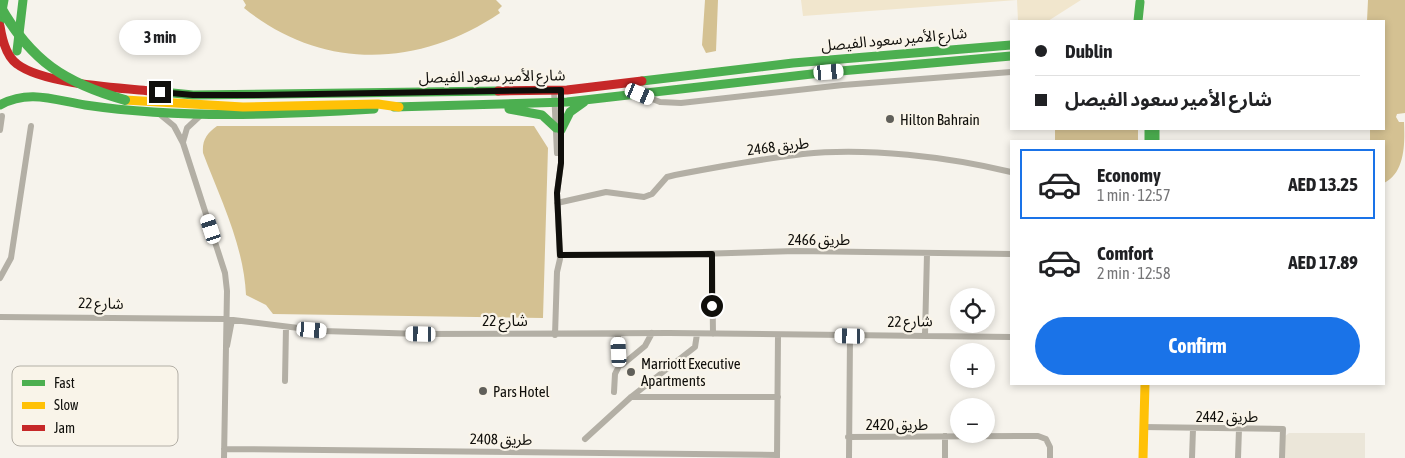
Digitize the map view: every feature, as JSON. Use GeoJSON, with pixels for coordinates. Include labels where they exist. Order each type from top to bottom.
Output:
{"type":"FeatureCollection","features":[{"type":"Feature","properties":{"kind":"street"},"geometry":{"type":"LineString","coordinates":[[0,22],[4,0]]}},
{"type":"Feature","properties":{"kind":"street"},"geometry":{"type":"LineString","coordinates":[[16,51],[23,0]]}},
{"type":"Feature","properties":{"kind":"street"},"geometry":{"type":"LineString","coordinates":[[1138,20],[1140,2]]}},
{"type":"Feature","properties":{"kind":"street"},"geometry":{"type":"LineString","coordinates":[[0,6],[23,43],[60,76],[97,93],[125,100],[243,107],[378,104],[399,107]]}},
{"type":"Feature","properties":{"kind":"street","name":"شارع الأمير سعود الفيصل"},"geometry":{"type":"LineString","coordinates":[[0,26],[4,42],[17,64],[29,70],[48,76],[142,91],[193,95],[558,90],[802,62],[1010,44]]}},
{"type":"Feature","properties":{"kind":"street","name":"شارع الأمير سعود الفيصل"},"geometry":{"type":"LineString","coordinates":[[0,105],[10,98],[32,95],[85,105],[156,111],[272,115],[399,107],[558,103],[829,72],[1010,56]]}},
{"type":"Feature","properties":{"kind":"street"},"geometry":{"type":"LineString","coordinates":[[640,94],[660,102],[681,103],[843,85],[1010,72]]}},
{"type":"Feature","properties":{"kind":"street"},"geometry":{"type":"LineString","coordinates":[[556,335],[557,272],[560,255],[557,203],[560,169],[558,90]]}},
{"type":"Feature","properties":{"kind":"street"},"geometry":{"type":"LineString","coordinates":[[559,129],[570,112],[586,101]]}},
{"type":"Feature","properties":{"kind":"street"},"geometry":{"type":"LineString","coordinates":[[495,105],[502,109],[542,114],[559,129]]}},
{"type":"Feature","properties":{"kind":"street"},"geometry":{"type":"LineString","coordinates":[[156,111],[174,126],[183,143],[225,273],[229,320],[225,352],[224,458]]}},
{"type":"Feature","properties":{"kind":"street"},"geometry":{"type":"LineString","coordinates":[[183,143],[187,128],[202,114]]}},
{"type":"Feature","properties":{"kind":"street"},"geometry":{"type":"LineString","coordinates":[[0,130],[2,116]]}},
{"type":"Feature","properties":{"kind":"street"},"geometry":{"type":"LineString","coordinates":[[0,278],[11,258],[31,126]]}},
{"type":"Feature","properties":{"kind":"street","name":"طريق 2468"},"geometry":{"type":"LineString","coordinates":[[557,203],[606,192],[644,196],[652,194],[667,177],[804,154],[857,153],[913,157],[965,162],[1010,172]]}},
{"type":"Feature","properties":{"kind":"street","name":"طريق 2466"},"geometry":{"type":"LineString","coordinates":[[560,255],[712,254],[796,251],[1010,254]]}},
{"type":"Feature","properties":{"kind":"street"},"geometry":{"type":"LineString","coordinates":[[712,254],[713,334]]}},
{"type":"Feature","properties":{"kind":"street"},"geometry":{"type":"LineString","coordinates":[[925,335],[927,254]]}},
{"type":"Feature","properties":{"kind":"street","name":"شارع 22"},"geometry":{"type":"LineString","coordinates":[[0,317],[229,320],[353,333],[556,335],[652,333],[1010,337]]}},
{"type":"Feature","properties":{"kind":"street"},"geometry":{"type":"LineString","coordinates":[[285,381],[286,326]]}},
{"type":"Feature","properties":{"kind":"street"},"geometry":{"type":"LineString","coordinates":[[614,392],[615,374],[620,364],[642,349],[652,333]]}},
{"type":"Feature","properties":{"kind":"street"},"geometry":{"type":"LineString","coordinates":[[618,334],[620,364]]}},
{"type":"Feature","properties":{"kind":"street"},"geometry":{"type":"LineString","coordinates":[[585,439],[631,397],[695,347],[698,334]]}},
{"type":"Feature","properties":{"kind":"street"},"geometry":{"type":"LineString","coordinates":[[777,456],[778,335]]}},
{"type":"Feature","properties":{"kind":"street"},"geometry":{"type":"LineString","coordinates":[[848,458],[850,336]]}},
{"type":"Feature","properties":{"kind":"street"},"geometry":{"type":"LineString","coordinates":[[1143,458],[1145,385]]}},
{"type":"Feature","properties":{"kind":"street"},"geometry":{"type":"LineString","coordinates":[[631,397],[778,397]]}},
{"type":"Feature","properties":{"kind":"street","name":"طريق 2442"},"geometry":{"type":"LineString","coordinates":[[1144,427],[1283,429],[1282,458]]}},
{"type":"Feature","properties":{"kind":"street"},"geometry":{"type":"LineString","coordinates":[[1192,458],[1193,429]]}},
{"type":"Feature","properties":{"kind":"street"},"geometry":{"type":"LineString","coordinates":[[1238,458],[1239,429]]}},
{"type":"Feature","properties":{"kind":"street"},"geometry":{"type":"LineString","coordinates":[[945,436],[945,458]]}},
{"type":"Feature","properties":{"kind":"street","name":"طريق 2420"},"geometry":{"type":"LineString","coordinates":[[848,437],[1038,436],[1046,439],[1050,447],[1050,458]]}},
{"type":"Feature","properties":{"kind":"street","name":"طريق 2408"},"geometry":{"type":"LineString","coordinates":[[224,448],[447,454],[777,456]]}},
{"type":"Feature","properties":{"kind":"street"},"geometry":{"type":"LineString","coordinates":[[280,450],[280,458]]}},
{"type":"Feature","properties":{"kind":"street"},"geometry":{"type":"LineString","coordinates":[[333,450],[334,458]]}},
{"type":"Feature","properties":{"kind":"shaded area"},"geometry":{"type":"Polygon","coordinates":[[[243,0],[496,0],[502,6],[498,10],[500,13],[469,31],[437,44],[404,52],[371,55],[338,52],[306,43],[274,29],[244,8],[246,5],[243,0]]]}},
{"type":"Feature","properties":{"kind":"shaded area"},"geometry":{"type":"Polygon","coordinates":[[[705,0],[718,0],[716,51],[706,53],[702,45],[705,0]]]}},
{"type":"Feature","properties":{"kind":"shaded area"},"geometry":{"type":"Polygon","coordinates":[[[801,0],[1017,0],[803,16],[801,0]]]}},
{"type":"Feature","properties":{"kind":"shaded area"},"geometry":{"type":"Polygon","coordinates":[[[1017,0],[1081,0],[1050,20],[1018,20],[1017,0]]]}},
{"type":"Feature","properties":{"kind":"shaded area"},"geometry":{"type":"Polygon","coordinates":[[[1368,0],[1405,0],[1405,113],[1397,114],[1396,117],[1399,122],[1404,122],[1404,148],[1400,165],[1391,178],[1385,182],[1385,140],[1370,140],[1370,130],[1385,130],[1385,20],[1367,20],[1368,0]]]}},
{"type":"Feature","properties":{"kind":"shaded area"},"geometry":{"type":"Polygon","coordinates":[[[217,126],[534,126],[548,148],[543,318],[273,314],[266,305],[246,295],[241,258],[236,240],[203,153],[203,144],[206,137],[217,126]]]}},
{"type":"Feature","properties":{"kind":"shaded area"},"geometry":{"type":"Polygon","coordinates":[[[1055,130],[1138,130],[1138,140],[1055,140],[1055,130]]]}},
{"type":"Feature","properties":{"kind":"shaded area"},"geometry":{"type":"Polygon","coordinates":[[[1289,433],[1365,433],[1365,458],[1284,458],[1284,437],[1289,433]]]}},
{"type":"Feature","properties":{"kind":"traffic: fast"},"geometry":{"type":"LineString","coordinates":[[0,22],[4,0]]}},
{"type":"Feature","properties":{"kind":"traffic: fast"},"geometry":{"type":"LineString","coordinates":[[17,51],[23,0]]}},
{"type":"Feature","properties":{"kind":"traffic: fast"},"geometry":{"type":"LineString","coordinates":[[1138,20],[1140,2]]}},
{"type":"Feature","properties":{"kind":"traffic: fast"},"geometry":{"type":"LineString","coordinates":[[0,6],[24,41],[52,67],[85,86],[125,100]]}},
{"type":"Feature","properties":{"kind":"traffic: fast"},"geometry":{"type":"LineString","coordinates":[[642,81],[793,63],[1010,45]]}},
{"type":"Feature","properties":{"kind":"traffic: fast"},"geometry":{"type":"LineString","coordinates":[[394,107],[567,102],[829,72],[1010,56]]}},
{"type":"Feature","properties":{"kind":"traffic: fast"},"geometry":{"type":"LineString","coordinates":[[152,91],[193,95],[498,91]]}},
{"type":"Feature","properties":{"kind":"traffic: fast"},"geometry":{"type":"LineString","coordinates":[[0,105],[10,100],[42,97],[85,105],[193,114],[229,115],[374,109]]}},
{"type":"Feature","properties":{"kind":"traffic: fast"},"geometry":{"type":"LineString","coordinates":[[561,130],[570,112],[584,102]]}},
{"type":"Feature","properties":{"kind":"traffic: fast"},"geometry":{"type":"LineString","coordinates":[[509,109],[542,115],[556,128]]}},
{"type":"Feature","properties":{"kind":"traffic: fast"},"geometry":{"type":"LineString","coordinates":[[1149,130],[1149,140]]}},
{"type":"Feature","properties":{"kind":"traffic: fast"},"geometry":{"type":"LineString","coordinates":[[1155,130],[1155,140]]}},
{"type":"Feature","properties":{"kind":"traffic: slow"},"geometry":{"type":"LineString","coordinates":[[125,100],[243,107],[378,104],[399,107]]}},
{"type":"Feature","properties":{"kind":"traffic: slow"},"geometry":{"type":"LineString","coordinates":[[1143,458],[1145,385]]}},
{"type":"Feature","properties":{"kind":"traffic: jam"},"geometry":{"type":"LineString","coordinates":[[0,26],[3,42],[10,57],[29,71],[62,81],[152,91]]}},
{"type":"Feature","properties":{"kind":"traffic: jam"},"geometry":{"type":"LineString","coordinates":[[498,91],[567,90],[642,81]]}},
{"type":"Feature","properties":{"kind":"place","name":"Hilton Bahrain"},"geometry":{"type":"Point","coordinates":[890,119]}},
{"type":"Feature","properties":{"kind":"place","name":"Marriott Executive Apartments"},"geometry":{"type":"Point","coordinates":[631,372]}},
{"type":"Feature","properties":{"kind":"place","name":"Pars Hotel"},"geometry":{"type":"Point","coordinates":[483,391]}},
{"type":"Feature","properties":{"kind":"route"},"geometry":{"type":"LineString","coordinates":[[160,92],[193,95],[258,95],[561,90],[561,163],[557,193],[558,246],[560,255],[712,254],[712,306]]}}]}
